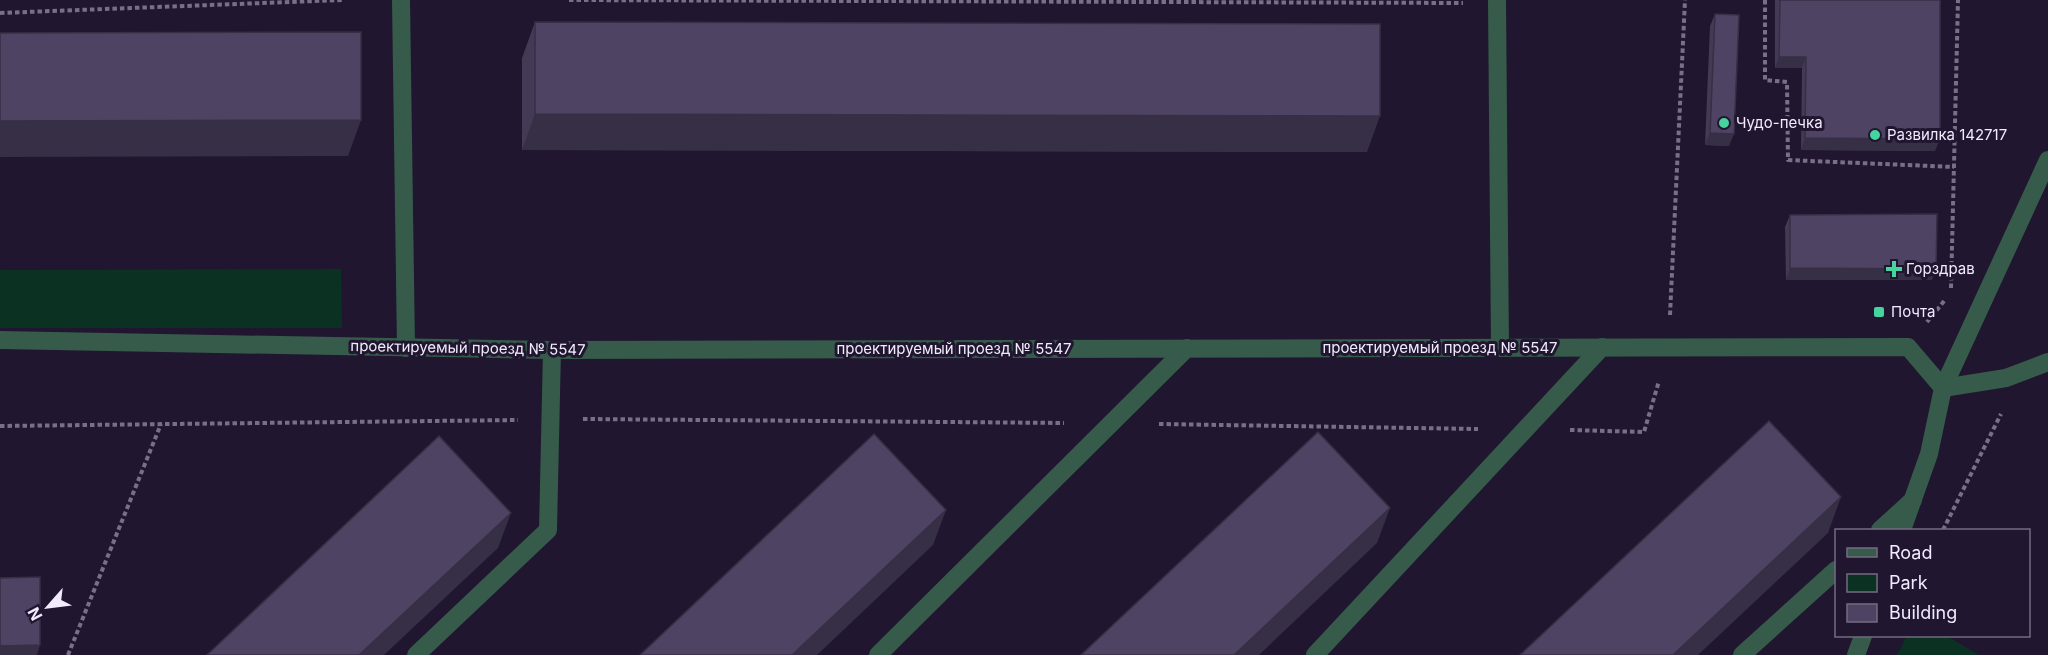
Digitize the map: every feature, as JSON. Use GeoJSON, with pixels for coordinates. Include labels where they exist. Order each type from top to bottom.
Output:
{"type":"FeatureCollection","features":[{"type":"Feature","properties":{"kind":"street"},"geometry":{"type":"LineString","coordinates":[[401,0],[406,348]]}},
{"type":"Feature","properties":{"kind":"street"},"geometry":{"type":"LineString","coordinates":[[1497,2],[1500,348]]}},
{"type":"Feature","properties":{"kind":"street"},"geometry":{"type":"LineString","coordinates":[[1903,529],[1929,454],[1943,388],[2048,160]]}},
{"type":"Feature","properties":{"kind":"street","name":"проектируемый проезд № 5547"},"geometry":{"type":"LineString","coordinates":[[0,340],[552,350],[1908,346]]}},
{"type":"Feature","properties":{"kind":"street"},"geometry":{"type":"LineString","coordinates":[[1908,346],[1943,388]]}},
{"type":"Feature","properties":{"kind":"street"},"geometry":{"type":"LineString","coordinates":[[878,655],[1187,348]]}},
{"type":"Feature","properties":{"kind":"street"},"geometry":{"type":"LineString","coordinates":[[1315,655],[1602,348]]}},
{"type":"Feature","properties":{"kind":"street"},"geometry":{"type":"LineString","coordinates":[[416,655],[548,530],[552,350]]}},
{"type":"Feature","properties":{"kind":"street"},"geometry":{"type":"LineString","coordinates":[[1943,388],[2007,378],[2048,362]]}},
{"type":"Feature","properties":{"kind":"street"},"geometry":{"type":"LineString","coordinates":[[1882,529],[1914,500]]}},
{"type":"Feature","properties":{"kind":"street"},"geometry":{"type":"LineString","coordinates":[[1742,655],[1835,571]]}},
{"type":"Feature","properties":{"kind":"street"},"geometry":{"type":"LineString","coordinates":[[1856,655],[1863,637]]}},
{"type":"Feature","properties":{"kind":"path"},"geometry":{"type":"LineString","coordinates":[[0,13],[342,0]]}},
{"type":"Feature","properties":{"kind":"path"},"geometry":{"type":"LineString","coordinates":[[569,0],[1497,2]]}},
{"type":"Feature","properties":{"kind":"path"},"geometry":{"type":"LineString","coordinates":[[1765,0],[1765,80],[1787,82],[1788,160],[1954,167]]}},
{"type":"Feature","properties":{"kind":"path"},"geometry":{"type":"LineString","coordinates":[[1908,346],[1950,292],[1958,0]]}},
{"type":"Feature","properties":{"kind":"path"},"geometry":{"type":"LineString","coordinates":[[1944,529],[2002,411]]}},
{"type":"Feature","properties":{"kind":"path"},"geometry":{"type":"LineString","coordinates":[[68,655],[161,424]]}},
{"type":"Feature","properties":{"kind":"green space"},"geometry":{"type":"Polygon","coordinates":[[[341,269],[342,328],[0,328],[0,270],[341,269]]]}},
{"type":"Feature","properties":{"kind":"green space"},"geometry":{"type":"Polygon","coordinates":[[[1906,637],[1949,637],[1979,655],[1897,655],[1906,637]]]}},
{"type":"Feature","properties":{"kind":"building"},"geometry":{"type":"Polygon","coordinates":[[[1780,0],[1940,0],[1940,139],[1805,138],[1806,57],[1779,57],[1780,0]]]}},
{"type":"Feature","properties":{"kind":"building"},"geometry":{"type":"Polygon","coordinates":[[[1715,14],[1739,15],[1734,134],[1710,133],[1715,14]]]}},
{"type":"Feature","properties":{"kind":"building"},"geometry":{"type":"Polygon","coordinates":[[[535,22],[1380,24],[1380,116],[535,114],[535,22]]]}},
{"type":"Feature","properties":{"kind":"building"},"geometry":{"type":"Polygon","coordinates":[[[361,32],[361,120],[0,121],[0,33],[361,32]]]}},
{"type":"Feature","properties":{"kind":"building"},"geometry":{"type":"Polygon","coordinates":[[[1937,214],[1936,269],[1790,268],[1790,215],[1937,214]]]}},
{"type":"Feature","properties":{"kind":"building"},"geometry":{"type":"Polygon","coordinates":[[[1769,421],[1841,497],[1673,655],[1520,655],[1769,421]]]}},
{"type":"Feature","properties":{"kind":"building"},"geometry":{"type":"Polygon","coordinates":[[[1318,432],[1390,508],[1234,655],[1081,655],[1318,432]]]}},
{"type":"Feature","properties":{"kind":"building"},"geometry":{"type":"Polygon","coordinates":[[[874,434],[946,510],[792,655],[640,655],[874,434]]]}},
{"type":"Feature","properties":{"kind":"building"},"geometry":{"type":"Polygon","coordinates":[[[439,436],[511,513],[359,655],[207,655],[439,436]]]}},
{"type":"Feature","properties":{"kind":"building"},"geometry":{"type":"Polygon","coordinates":[[[40,577],[40,645],[0,646],[0,578],[40,577]]]}},
{"type":"Feature","properties":{"kind":"place","name":"Чудо-печка"},"geometry":{"type":"Point","coordinates":[1724,123]}},
{"type":"Feature","properties":{"kind":"place","name":"Развилка 142717"},"geometry":{"type":"Point","coordinates":[1875,135]}},
{"type":"Feature","properties":{"kind":"place","name":"Горздрав"},"geometry":{"type":"Point","coordinates":[1894,269]}},
{"type":"Feature","properties":{"kind":"place","name":"Почта"},"geometry":{"type":"Point","coordinates":[1879,312]}}]}
